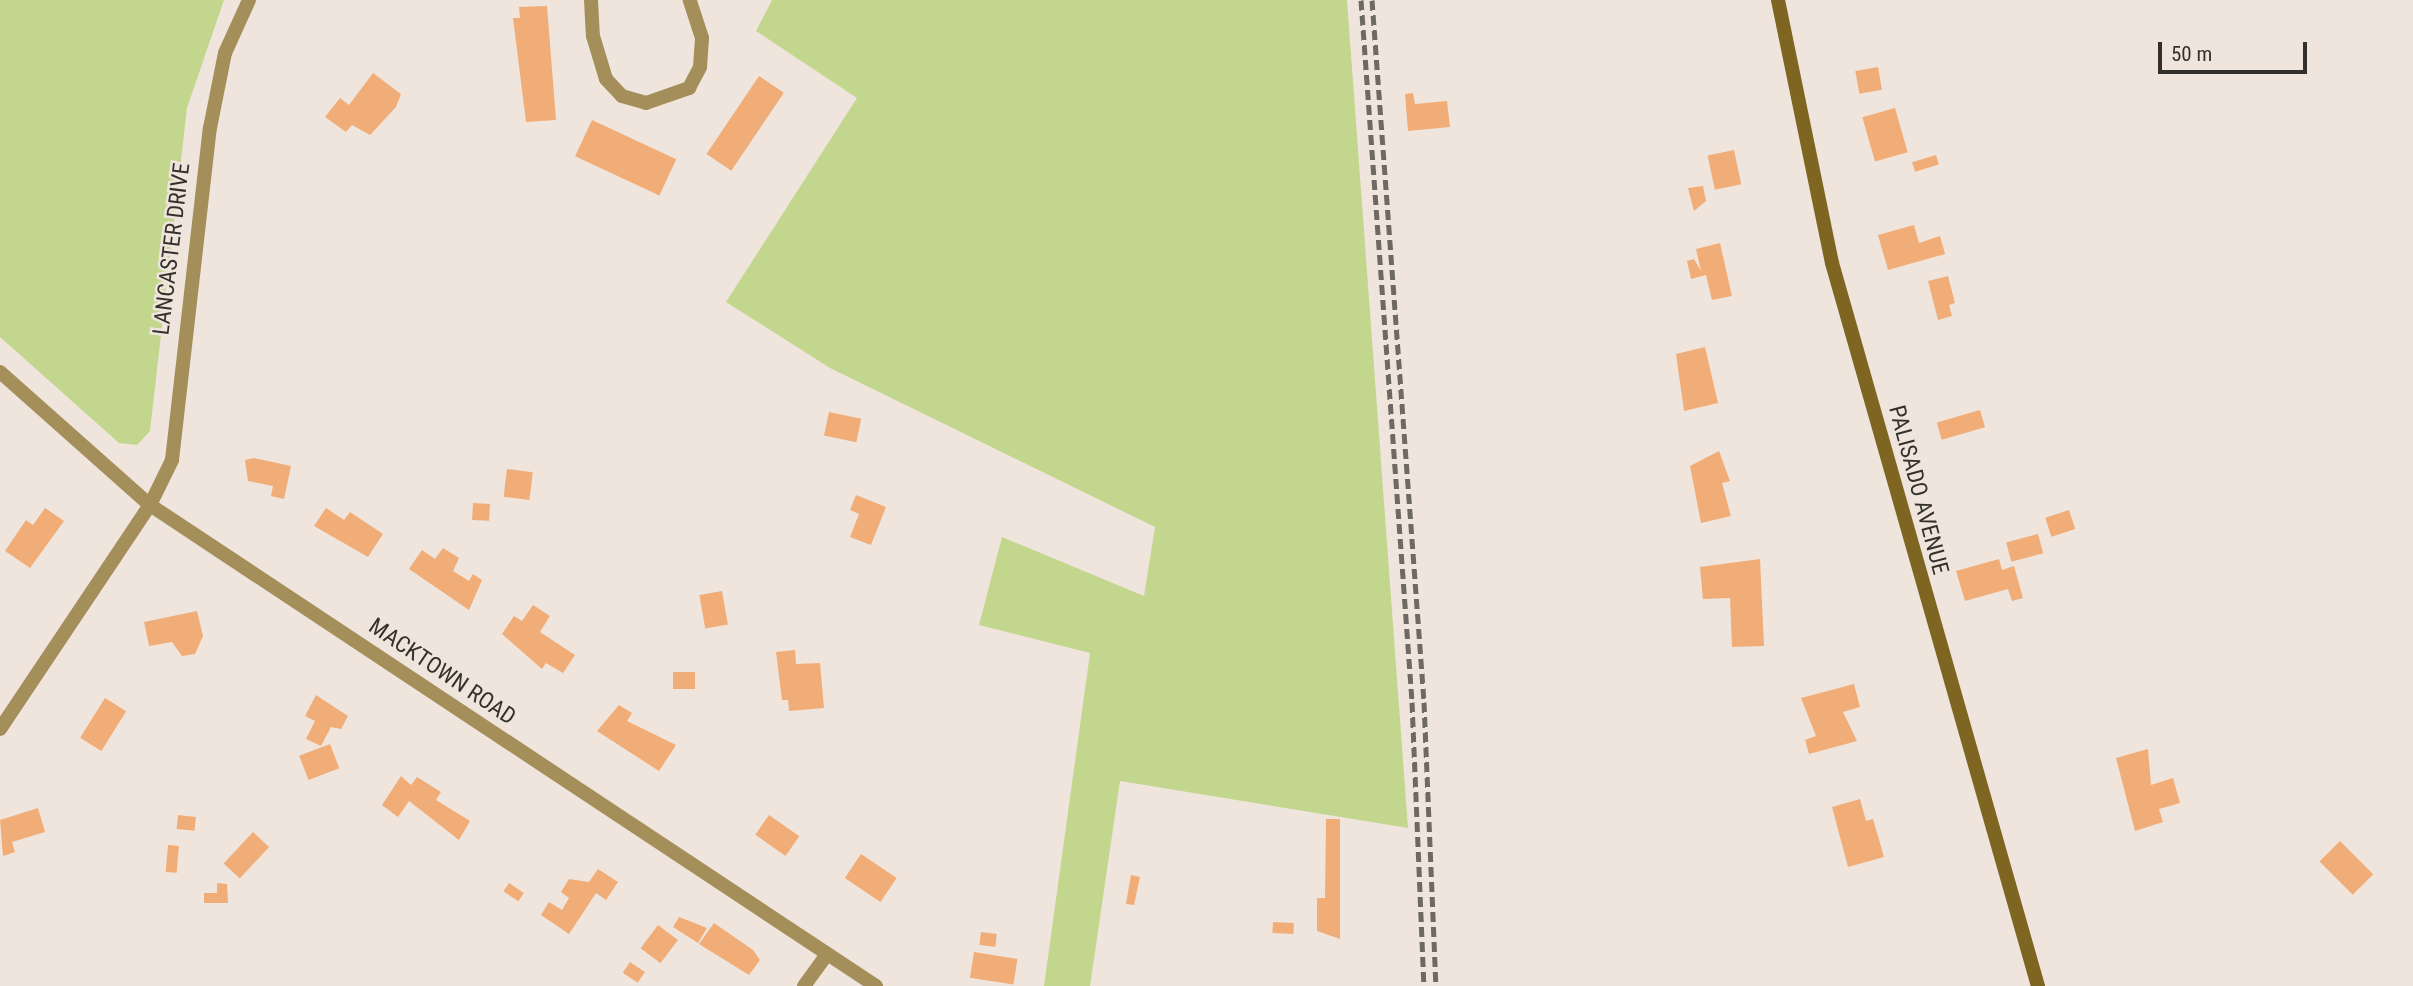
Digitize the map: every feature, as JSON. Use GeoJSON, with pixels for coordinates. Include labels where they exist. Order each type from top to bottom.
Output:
{"type":"FeatureCollection","features":[{"type":"Feature","properties":{"kind":"main road","name":"PALISADO AVENUE"},"geometry":{"type":"LineString","coordinates":[[1778,0],[1832,263],[2038,986]]}},
{"type":"Feature","properties":{"kind":"street","name":"LANCASTER DRIVE"},"geometry":{"type":"LineString","coordinates":[[0,729],[150,505],[172,460],[210,128],[225,53],[249,0]]}},
{"type":"Feature","properties":{"kind":"street"},"geometry":{"type":"LineString","coordinates":[[592,0],[593,36],[606,79],[622,96],[646,103],[689,88],[700,67],[702,38],[690,0]]}},
{"type":"Feature","properties":{"kind":"street","name":"MACKTOWN ROAD"},"geometry":{"type":"LineString","coordinates":[[0,372],[150,505],[876,986]]}},
{"type":"Feature","properties":{"kind":"street"},"geometry":{"type":"LineString","coordinates":[[804,986],[827,954]]}},
{"type":"Feature","properties":{"kind":"green space"},"geometry":{"type":"Polygon","coordinates":[[[0,0],[224,0],[187,108],[150,431],[137,445],[119,443],[0,337],[0,0]]]}},
{"type":"Feature","properties":{"kind":"green space"},"geometry":{"type":"Polygon","coordinates":[[[772,0],[1347,0],[1408,828],[1120,781],[1090,986],[1044,986],[1090,653],[979,625],[1002,537],[1144,596],[1155,527],[830,368],[726,302],[857,98],[756,31],[772,0]]]}},
{"type":"Feature","properties":{"kind":"building"},"geometry":{"type":"Polygon","coordinates":[[[547,6],[556,120],[526,122],[513,18],[520,18],[519,7],[547,6]]]}},
{"type":"Feature","properties":{"kind":"building"},"geometry":{"type":"Polygon","coordinates":[[[1878,67],[1882,90],[1859,94],[1855,71],[1878,67]]]}},
{"type":"Feature","properties":{"kind":"building"},"geometry":{"type":"Polygon","coordinates":[[[373,73],[401,94],[396,107],[370,135],[352,125],[346,132],[325,117],[340,98],[349,105],[373,73]]]}},
{"type":"Feature","properties":{"kind":"building"},"geometry":{"type":"Polygon","coordinates":[[[759,76],[784,93],[731,171],[706,154],[759,76]]]}},
{"type":"Feature","properties":{"kind":"building"},"geometry":{"type":"Polygon","coordinates":[[[1413,93],[1415,104],[1447,101],[1450,127],[1408,131],[1405,94],[1413,93]]]}},
{"type":"Feature","properties":{"kind":"building"},"geometry":{"type":"Polygon","coordinates":[[[1895,108],[1908,152],[1875,162],[1862,117],[1895,108]]]}},
{"type":"Feature","properties":{"kind":"building"},"geometry":{"type":"Polygon","coordinates":[[[592,120],[676,159],[659,196],[575,156],[592,120]]]}},
{"type":"Feature","properties":{"kind":"building"},"geometry":{"type":"Polygon","coordinates":[[[1734,150],[1741,184],[1715,190],[1708,156],[1734,150]]]}},
{"type":"Feature","properties":{"kind":"building"},"geometry":{"type":"Polygon","coordinates":[[[1936,155],[1939,165],[1915,172],[1912,162],[1936,155]]]}},
{"type":"Feature","properties":{"kind":"building"},"geometry":{"type":"Polygon","coordinates":[[[1703,186],[1706,201],[1694,211],[1688,188],[1703,186]]]}},
{"type":"Feature","properties":{"kind":"building"},"geometry":{"type":"Polygon","coordinates":[[[1914,225],[1919,243],[1940,236],[1945,254],[1888,270],[1878,235],[1914,225]]]}},
{"type":"Feature","properties":{"kind":"building"},"geometry":{"type":"Polygon","coordinates":[[[1720,243],[1732,296],[1712,300],[1706,275],[1691,279],[1687,261],[1694,259],[1701,271],[1696,249],[1720,243]]]}},
{"type":"Feature","properties":{"kind":"building"},"geometry":{"type":"Polygon","coordinates":[[[1948,276],[1955,303],[1949,305],[1952,316],[1938,320],[1928,281],[1948,276]]]}},
{"type":"Feature","properties":{"kind":"building"},"geometry":{"type":"Polygon","coordinates":[[[1705,347],[1718,403],[1684,411],[1676,354],[1705,347]]]}},
{"type":"Feature","properties":{"kind":"building"},"geometry":{"type":"Polygon","coordinates":[[[1980,410],[1985,427],[1942,440],[1937,422],[1980,410]]]}},
{"type":"Feature","properties":{"kind":"building"},"geometry":{"type":"Polygon","coordinates":[[[829,412],[861,419],[856,442],[824,435],[829,412]]]}},
{"type":"Feature","properties":{"kind":"building"},"geometry":{"type":"Polygon","coordinates":[[[1719,451],[1730,481],[1722,483],[1731,516],[1701,523],[1690,466],[1719,451]]]}},
{"type":"Feature","properties":{"kind":"building"},"geometry":{"type":"Polygon","coordinates":[[[254,458],[291,466],[284,499],[271,496],[273,486],[248,481],[245,460],[254,458]]]}},
{"type":"Feature","properties":{"kind":"building"},"geometry":{"type":"Polygon","coordinates":[[[507,469],[533,472],[529,500],[504,497],[507,469]]]}},
{"type":"Feature","properties":{"kind":"building"},"geometry":{"type":"Polygon","coordinates":[[[856,495],[886,507],[871,545],[850,537],[859,514],[850,510],[856,495]]]}},
{"type":"Feature","properties":{"kind":"building"},"geometry":{"type":"Polygon","coordinates":[[[473,503],[490,504],[489,521],[472,520],[473,503]]]}},
{"type":"Feature","properties":{"kind":"building"},"geometry":{"type":"Polygon","coordinates":[[[45,508],[64,521],[30,568],[5,551],[26,520],[33,525],[45,508]]]}},
{"type":"Feature","properties":{"kind":"building"},"geometry":{"type":"Polygon","coordinates":[[[326,508],[344,520],[350,512],[383,534],[368,557],[314,526],[326,508]]]}},
{"type":"Feature","properties":{"kind":"building"},"geometry":{"type":"Polygon","coordinates":[[[2069,510],[2075,529],[2051,537],[2045,518],[2069,510]]]}},
{"type":"Feature","properties":{"kind":"building"},"geometry":{"type":"Polygon","coordinates":[[[2038,534],[2043,553],[2011,562],[2006,543],[2038,534]]]}},
{"type":"Feature","properties":{"kind":"building"},"geometry":{"type":"Polygon","coordinates":[[[443,548],[459,558],[453,571],[469,581],[473,574],[482,580],[469,610],[409,569],[422,550],[435,559],[443,548]]]}},
{"type":"Feature","properties":{"kind":"building"},"geometry":{"type":"Polygon","coordinates":[[[1760,559],[1764,646],[1732,647],[1730,598],[1703,599],[1700,567],[1760,559]]]}},
{"type":"Feature","properties":{"kind":"building"},"geometry":{"type":"Polygon","coordinates":[[[1999,559],[2002,570],[2014,566],[2023,598],[2012,601],[2008,589],[1965,601],[1956,571],[1999,559]]]}},
{"type":"Feature","properties":{"kind":"building"},"geometry":{"type":"Polygon","coordinates":[[[722,591],[728,624],[705,628],[699,595],[722,591]]]}},
{"type":"Feature","properties":{"kind":"building"},"geometry":{"type":"Polygon","coordinates":[[[533,605],[550,616],[540,632],[575,655],[563,673],[546,663],[542,669],[502,634],[514,616],[522,621],[533,605]]]}},
{"type":"Feature","properties":{"kind":"building"},"geometry":{"type":"Polygon","coordinates":[[[197,611],[203,636],[195,654],[182,656],[172,642],[149,646],[144,622],[197,611]]]}},
{"type":"Feature","properties":{"kind":"building"},"geometry":{"type":"Polygon","coordinates":[[[795,650],[796,664],[820,663],[824,708],[789,711],[788,700],[782,700],[776,652],[795,650]]]}},
{"type":"Feature","properties":{"kind":"building"},"geometry":{"type":"Polygon","coordinates":[[[673,672],[695,672],[695,689],[673,689],[673,672]]]}},
{"type":"Feature","properties":{"kind":"building"},"geometry":{"type":"Polygon","coordinates":[[[1854,684],[1860,707],[1843,712],[1857,741],[1809,754],[1805,740],[1816,736],[1801,698],[1854,684]]]}},
{"type":"Feature","properties":{"kind":"building"},"geometry":{"type":"Polygon","coordinates":[[[316,695],[348,716],[341,729],[331,727],[321,746],[306,739],[315,721],[305,716],[316,695]]]}},
{"type":"Feature","properties":{"kind":"building"},"geometry":{"type":"Polygon","coordinates":[[[105,698],[126,711],[101,751],[80,738],[105,698]]]}},
{"type":"Feature","properties":{"kind":"building"},"geometry":{"type":"Polygon","coordinates":[[[619,705],[632,713],[627,721],[676,745],[659,771],[597,731],[619,705]]]}},
{"type":"Feature","properties":{"kind":"building"},"geometry":{"type":"Polygon","coordinates":[[[330,744],[339,768],[309,780],[299,756],[330,744]]]}},
{"type":"Feature","properties":{"kind":"building"},"geometry":{"type":"Polygon","coordinates":[[[2148,749],[2151,785],[2173,778],[2180,803],[2159,809],[2163,822],[2135,831],[2116,758],[2148,749]]]}},
{"type":"Feature","properties":{"kind":"building"},"geometry":{"type":"Polygon","coordinates":[[[401,776],[411,785],[417,777],[441,792],[436,800],[470,821],[459,840],[409,801],[398,817],[382,805],[401,776]]]}},
{"type":"Feature","properties":{"kind":"building"},"geometry":{"type":"Polygon","coordinates":[[[1860,799],[1866,821],[1873,819],[1884,857],[1848,867],[1832,807],[1860,799]]]}},
{"type":"Feature","properties":{"kind":"building"},"geometry":{"type":"Polygon","coordinates":[[[38,808],[45,832],[12,842],[15,852],[3,856],[0,820],[38,808]]]}},
{"type":"Feature","properties":{"kind":"building"},"geometry":{"type":"Polygon","coordinates":[[[178,815],[196,817],[194,831],[177,829],[178,815]]]}},
{"type":"Feature","properties":{"kind":"building"},"geometry":{"type":"Polygon","coordinates":[[[769,815],[799,836],[786,856],[755,835],[769,815]]]}},
{"type":"Feature","properties":{"kind":"building"},"geometry":{"type":"Polygon","coordinates":[[[1326,819],[1340,819],[1340,939],[1317,931],[1317,898],[1325,898],[1326,819]]]}},
{"type":"Feature","properties":{"kind":"building"},"geometry":{"type":"Polygon","coordinates":[[[253,832],[269,847],[240,878],[224,863],[253,832]]]}},
{"type":"Feature","properties":{"kind":"building"},"geometry":{"type":"Polygon","coordinates":[[[2340,841],[2373,874],[2353,895],[2319,862],[2340,841]]]}},
{"type":"Feature","properties":{"kind":"building"},"geometry":{"type":"Polygon","coordinates":[[[168,845],[179,846],[177,873],[166,872],[168,845]]]}},
{"type":"Feature","properties":{"kind":"building"},"geometry":{"type":"Polygon","coordinates":[[[861,854],[897,878],[880,902],[845,878],[861,854]]]}},
{"type":"Feature","properties":{"kind":"building"},"geometry":{"type":"Polygon","coordinates":[[[598,869],[618,882],[606,900],[596,893],[569,934],[541,915],[549,902],[562,910],[569,898],[561,892],[569,879],[589,882],[598,869]]]}},
{"type":"Feature","properties":{"kind":"building"},"geometry":{"type":"Polygon","coordinates":[[[1131,875],[1140,877],[1134,905],[1126,904],[1131,875]]]}},
{"type":"Feature","properties":{"kind":"building"},"geometry":{"type":"Polygon","coordinates":[[[217,883],[227,884],[228,903],[204,903],[204,893],[217,893],[217,883]]]}},
{"type":"Feature","properties":{"kind":"building"},"geometry":{"type":"Polygon","coordinates":[[[509,883],[524,893],[518,901],[503,891],[509,883]]]}},
{"type":"Feature","properties":{"kind":"building"},"geometry":{"type":"Polygon","coordinates":[[[679,917],[707,928],[698,943],[673,927],[679,917]]]}},
{"type":"Feature","properties":{"kind":"building"},"geometry":{"type":"Polygon","coordinates":[[[1273,922],[1294,923],[1293,934],[1272,933],[1273,922]]]}},
{"type":"Feature","properties":{"kind":"building"},"geometry":{"type":"Polygon","coordinates":[[[714,923],[753,950],[760,960],[749,975],[699,944],[714,923]]]}},
{"type":"Feature","properties":{"kind":"building"},"geometry":{"type":"Polygon","coordinates":[[[658,925],[678,940],[661,963],[641,948],[658,925]]]}},
{"type":"Feature","properties":{"kind":"building"},"geometry":{"type":"Polygon","coordinates":[[[981,932],[997,934],[995,947],[979,945],[981,932]]]}},
{"type":"Feature","properties":{"kind":"building"},"geometry":{"type":"Polygon","coordinates":[[[974,952],[1017,959],[1013,985],[970,978],[974,952]]]}},
{"type":"Feature","properties":{"kind":"building"},"geometry":{"type":"Polygon","coordinates":[[[630,962],[645,972],[638,983],[623,973],[630,962]]]}},
{"type":"Feature","properties":{"kind":"railway"},"geometry":{"type":"LineString","coordinates":[[1361,0],[1412,702],[1424,986]]}},
{"type":"Feature","properties":{"kind":"railway"},"geometry":{"type":"LineString","coordinates":[[1372,0],[1424,702],[1436,986]]}}]}
